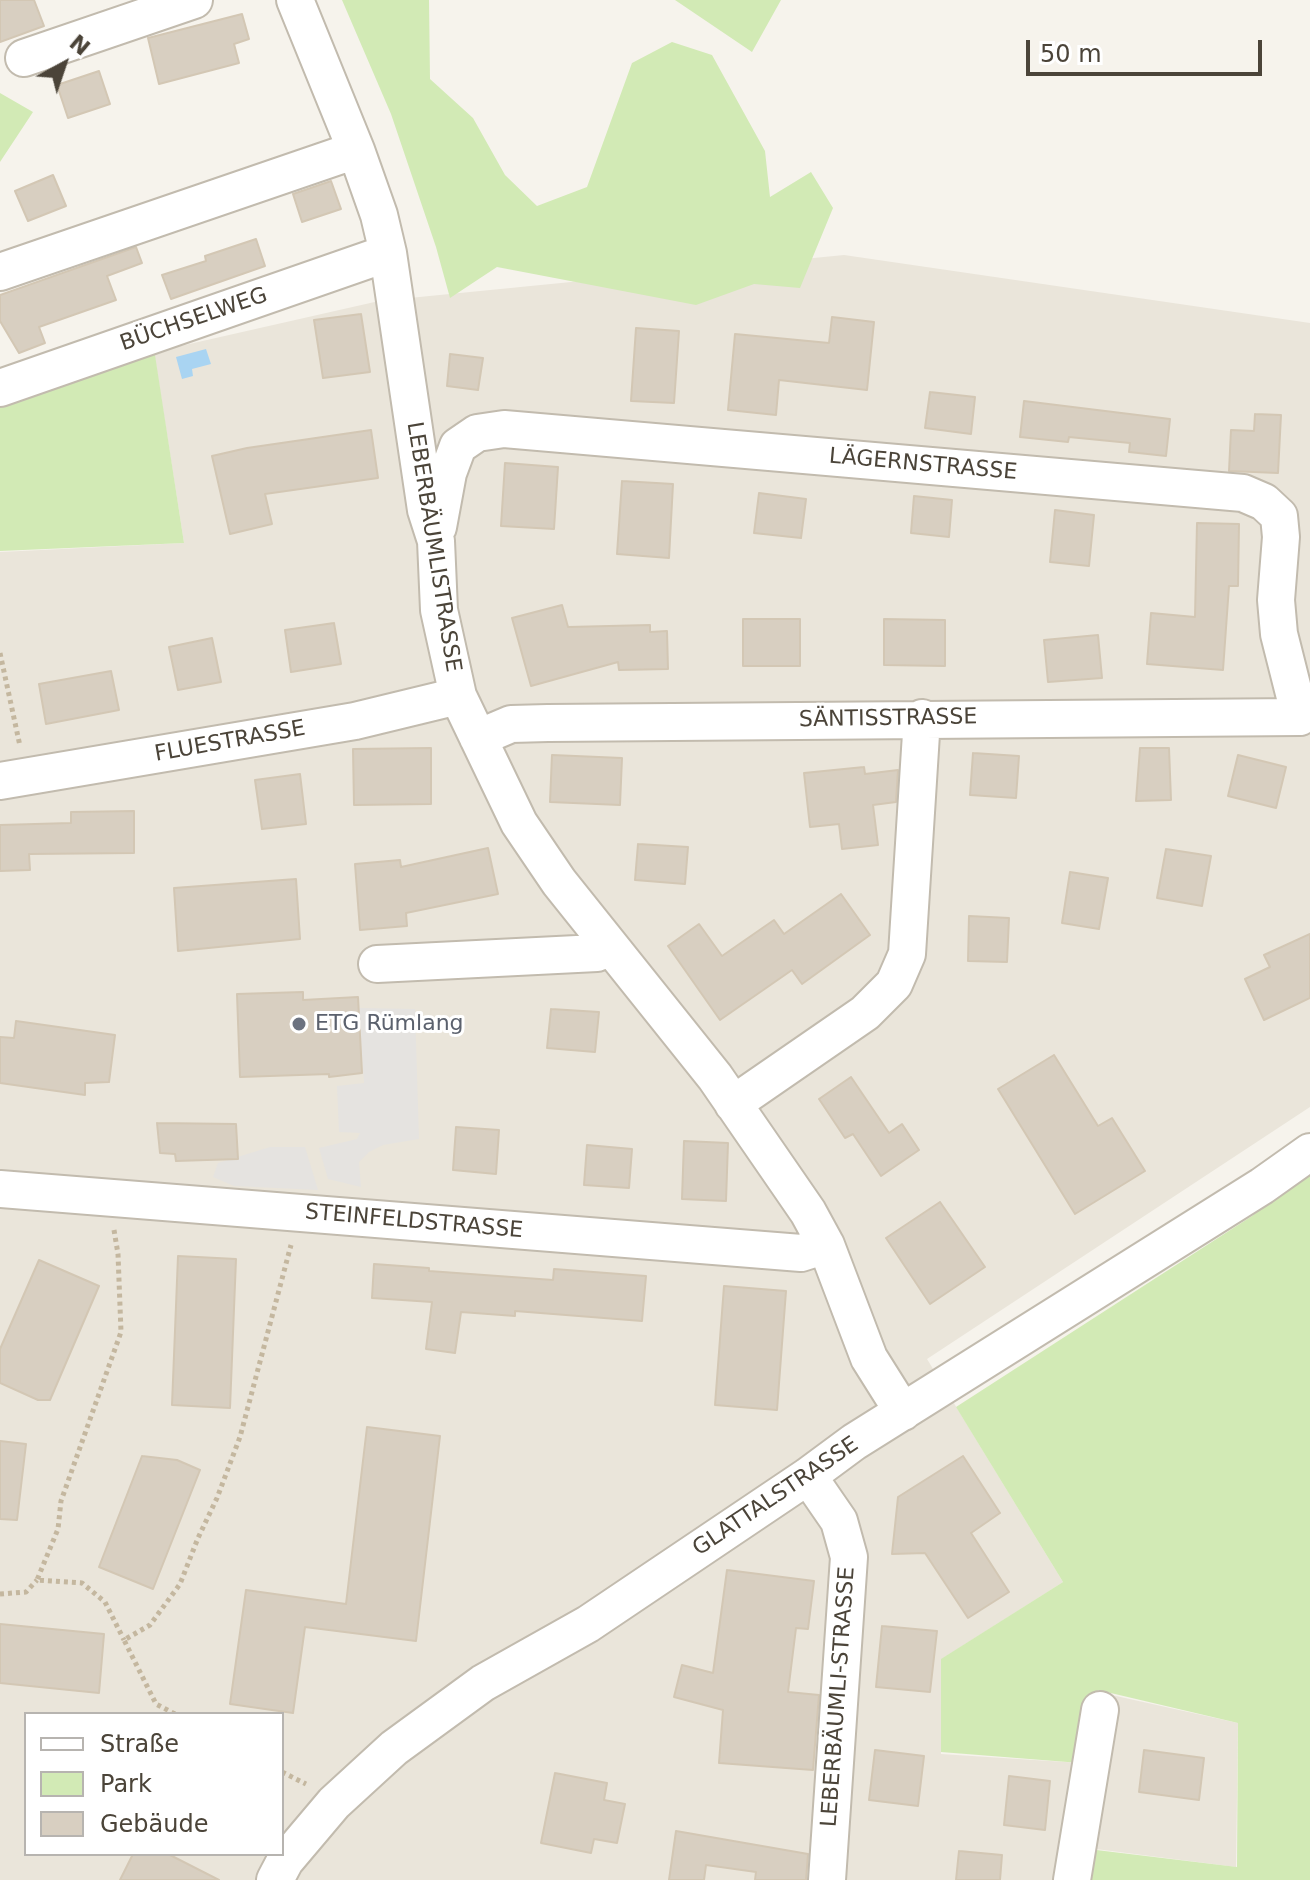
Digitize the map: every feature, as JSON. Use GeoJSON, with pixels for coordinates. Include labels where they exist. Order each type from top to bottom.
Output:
{"type":"FeatureCollection","features":[{"type":"Feature","properties":{"kind":"street"},"geometry":{"type":"LineString","coordinates":[[24,58],[194,0]]}},
{"type":"Feature","properties":{"kind":"street","name":"LEBERBÄUMLISTRASSE"},"geometry":{"type":"LineString","coordinates":[[295,0],[356,150],[379,215],[388,253],[426,510],[436,541],[439,610],[458,696],[519,823],[559,882],[715,1077],[808,1212],[826,1245],[869,1358],[903,1412]]}},
{"type":"Feature","properties":{"kind":"street"},"geometry":{"type":"LineString","coordinates":[[0,272],[356,150]]}},
{"type":"Feature","properties":{"kind":"street","name":"BÜCHSELWEG"},"geometry":{"type":"LineString","coordinates":[[7,378],[388,253]]}},
{"type":"Feature","properties":{"kind":"street","name":"LÄGERNSTRASSE"},"geometry":{"type":"LineString","coordinates":[[436,541],[448,473],[458,446],[477,433],[504,429],[1243,493],[1264,502],[1279,516],[1281,537],[1276,600],[1279,634],[1305,720]]}},
{"type":"Feature","properties":{"kind":"street","name":"FLUESTRASSE"},"geometry":{"type":"LineString","coordinates":[[13,778],[313,728],[458,696]]}},
{"type":"Feature","properties":{"kind":"street"},"geometry":{"type":"LineString","coordinates":[[733,1104],[865,1013],[894,984],[907,954],[922,718]]}},
{"type":"Feature","properties":{"kind":"street","name":"SÄNTISSTRASSE"},"geometry":{"type":"LineString","coordinates":[[478,738],[511,724],[922,718],[1305,720]]}},
{"type":"Feature","properties":{"kind":"street"},"geometry":{"type":"LineString","coordinates":[[377,964],[597,953],[610,947]]}},
{"type":"Feature","properties":{"kind":"street","name":"GLATTALSTRASSE"},"geometry":{"type":"LineString","coordinates":[[275,1880],[285,1861],[334,1803],[394,1748],[483,1683],[588,1624],[854,1442],[1262,1186],[1310,1152]]}},
{"type":"Feature","properties":{"kind":"street","name":"STEINFELDSTRASSE"},"geometry":{"type":"LineString","coordinates":[[0,1189],[801,1253],[826,1245]]}},
{"type":"Feature","properties":{"kind":"street","name":"LEBERBÄUMLI-STRASSE"},"geometry":{"type":"LineString","coordinates":[[808,1476],[839,1521],[849,1557],[827,1880]]}},
{"type":"Feature","properties":{"kind":"street"},"geometry":{"type":"LineString","coordinates":[[1072,1880],[1100,1710]]}},
{"type":"Feature","properties":{"kind":"path"},"geometry":{"type":"LineString","coordinates":[[0,653],[13,778]]}},
{"type":"Feature","properties":{"kind":"path"},"geometry":{"type":"LineString","coordinates":[[0,1594],[26,1592],[37,1580],[58,1529],[61,1501],[121,1332],[118,1254],[109,1198]]}},
{"type":"Feature","properties":{"kind":"path"},"geometry":{"type":"LineString","coordinates":[[124,1640],[150,1625],[180,1584],[217,1498],[240,1437],[301,1213]]}},
{"type":"Feature","properties":{"kind":"path"},"geometry":{"type":"LineString","coordinates":[[37,1580],[82,1583],[105,1602],[156,1704],[171,1712]]}},
{"type":"Feature","properties":{"kind":"path"},"geometry":{"type":"LineString","coordinates":[[284,1773],[309,1786]]}},
{"type":"Feature","properties":{"kind":"shaded area"},"geometry":{"type":"Polygon","coordinates":[[[844,255],[1310,323],[1310,1107],[927,1359],[1063,1582],[942,1659],[941,1754],[1081,1763],[1098,1692],[1238,1723],[1236,1867],[1088,1848],[1084,1880],[0,1880],[0,552],[184,543],[154,352],[379,301],[844,255]]]}},
{"type":"Feature","properties":{"kind":"shaded area"},"geometry":{"type":"Polygon","coordinates":[[[359,1008],[415,1009],[419,1139],[383,1145],[369,1152],[359,1162],[361,1187],[328,1179],[319,1148],[357,1139],[360,1133],[339,1132],[337,1086],[364,1083],[359,1008]]]}},
{"type":"Feature","properties":{"kind":"shaded area"},"geometry":{"type":"Polygon","coordinates":[[[270,1147],[305,1147],[318,1190],[234,1186],[213,1177],[218,1163],[270,1147]]]}},
{"type":"Feature","properties":{"kind":"green space"},"geometry":{"type":"Polygon","coordinates":[[[342,0],[429,0],[430,79],[473,118],[505,175],[537,206],[587,187],[632,63],[672,42],[712,55],[765,151],[770,197],[811,172],[833,208],[800,288],[754,284],[696,305],[497,267],[450,298],[391,114],[342,0]]]}},
{"type":"Feature","properties":{"kind":"green space"},"geometry":{"type":"Polygon","coordinates":[[[675,0],[781,0],[752,52],[675,0]]]}},
{"type":"Feature","properties":{"kind":"green space"},"geometry":{"type":"Polygon","coordinates":[[[0,93],[33,112],[0,162],[0,93]]]}},
{"type":"Feature","properties":{"kind":"green space"},"geometry":{"type":"Polygon","coordinates":[[[153,342],[184,543],[0,551],[0,395],[153,342]]]}},
{"type":"Feature","properties":{"kind":"green space"},"geometry":{"type":"Polygon","coordinates":[[[1310,1171],[1310,1880],[1084,1880],[1088,1849],[1237,1867],[1238,1723],[1098,1690],[1080,1763],[941,1752],[941,1659],[1063,1582],[956,1407],[1252,1216],[1310,1171]]]}},
{"type":"Feature","properties":{"kind":"water"},"geometry":{"type":"Polygon","coordinates":[[[206,349],[211,364],[192,369],[193,376],[182,379],[176,357],[206,349]]]}},
{"type":"Feature","properties":{"kind":"building"},"geometry":{"type":"Polygon","coordinates":[[[0,0],[34,0],[44,26],[0,42],[0,0]]]}},
{"type":"Feature","properties":{"kind":"building"},"geometry":{"type":"Polygon","coordinates":[[[242,14],[249,39],[234,44],[239,63],[159,84],[148,38],[242,14]]]}},
{"type":"Feature","properties":{"kind":"building"},"geometry":{"type":"Polygon","coordinates":[[[99,71],[110,104],[68,118],[57,85],[99,71]]]}},
{"type":"Feature","properties":{"kind":"building"},"geometry":{"type":"Polygon","coordinates":[[[53,175],[66,206],[28,221],[15,191],[53,175]]]}},
{"type":"Feature","properties":{"kind":"building"},"geometry":{"type":"Polygon","coordinates":[[[331,181],[341,209],[302,222],[293,194],[331,181]]]}},
{"type":"Feature","properties":{"kind":"building"},"geometry":{"type":"Polygon","coordinates":[[[256,239],[265,266],[171,299],[162,275],[206,261],[205,256],[256,239]]]}},
{"type":"Feature","properties":{"kind":"building"},"geometry":{"type":"Polygon","coordinates":[[[136,247],[142,263],[107,276],[116,300],[39,327],[45,343],[19,353],[0,321],[0,295],[136,247]]]}},
{"type":"Feature","properties":{"kind":"building"},"geometry":{"type":"Polygon","coordinates":[[[361,314],[370,372],[323,378],[314,320],[361,314]]]}},
{"type":"Feature","properties":{"kind":"building"},"geometry":{"type":"Polygon","coordinates":[[[832,317],[874,322],[867,390],[779,380],[776,415],[728,410],[735,334],[829,343],[832,317]]]}},
{"type":"Feature","properties":{"kind":"building"},"geometry":{"type":"Polygon","coordinates":[[[636,328],[679,331],[674,403],[631,401],[636,328]]]}},
{"type":"Feature","properties":{"kind":"building"},"geometry":{"type":"Polygon","coordinates":[[[450,354],[483,358],[478,390],[447,386],[450,354]]]}},
{"type":"Feature","properties":{"kind":"building"},"geometry":{"type":"Polygon","coordinates":[[[930,392],[975,397],[971,434],[925,428],[930,392]]]}},
{"type":"Feature","properties":{"kind":"building"},"geometry":{"type":"Polygon","coordinates":[[[1024,401],[1170,419],[1166,456],[1129,452],[1130,443],[1069,437],[1068,442],[1020,437],[1024,401]]]}},
{"type":"Feature","properties":{"kind":"building"},"geometry":{"type":"Polygon","coordinates":[[[1255,414],[1281,415],[1278,473],[1229,471],[1231,430],[1254,431],[1255,414]]]}},
{"type":"Feature","properties":{"kind":"building"},"geometry":{"type":"Polygon","coordinates":[[[371,430],[378,478],[265,494],[272,524],[230,534],[212,456],[371,430]]]}},
{"type":"Feature","properties":{"kind":"building"},"geometry":{"type":"Polygon","coordinates":[[[505,463],[558,467],[554,529],[501,526],[505,463]]]}},
{"type":"Feature","properties":{"kind":"building"},"geometry":{"type":"Polygon","coordinates":[[[622,481],[673,484],[669,558],[617,554],[622,481]]]}},
{"type":"Feature","properties":{"kind":"building"},"geometry":{"type":"Polygon","coordinates":[[[759,493],[806,499],[801,538],[754,533],[759,493]]]}},
{"type":"Feature","properties":{"kind":"building"},"geometry":{"type":"Polygon","coordinates":[[[914,496],[952,500],[949,537],[911,533],[914,496]]]}},
{"type":"Feature","properties":{"kind":"building"},"geometry":{"type":"Polygon","coordinates":[[[1055,510],[1094,515],[1089,566],[1050,562],[1055,510]]]}},
{"type":"Feature","properties":{"kind":"building"},"geometry":{"type":"Polygon","coordinates":[[[1197,523],[1239,524],[1238,586],[1229,586],[1223,670],[1147,664],[1151,613],[1195,617],[1197,523]]]}},
{"type":"Feature","properties":{"kind":"building"},"geometry":{"type":"Polygon","coordinates":[[[562,605],[568,627],[650,625],[650,632],[667,631],[668,669],[619,670],[618,662],[531,686],[512,618],[562,605]]]}},
{"type":"Feature","properties":{"kind":"building"},"geometry":{"type":"Polygon","coordinates":[[[743,619],[800,619],[800,666],[743,666],[743,619]]]}},
{"type":"Feature","properties":{"kind":"building"},"geometry":{"type":"Polygon","coordinates":[[[884,619],[945,620],[945,666],[884,665],[884,619]]]}},
{"type":"Feature","properties":{"kind":"building"},"geometry":{"type":"Polygon","coordinates":[[[334,623],[341,664],[291,672],[285,630],[334,623]]]}},
{"type":"Feature","properties":{"kind":"building"},"geometry":{"type":"Polygon","coordinates":[[[1098,635],[1102,678],[1048,682],[1044,640],[1098,635]]]}},
{"type":"Feature","properties":{"kind":"building"},"geometry":{"type":"Polygon","coordinates":[[[212,638],[221,682],[178,690],[169,647],[212,638]]]}},
{"type":"Feature","properties":{"kind":"building"},"geometry":{"type":"Polygon","coordinates":[[[111,671],[119,710],[46,724],[39,684],[111,671]]]}},
{"type":"Feature","properties":{"kind":"building"},"geometry":{"type":"Polygon","coordinates":[[[431,748],[431,804],[354,805],[353,749],[431,748]]]}},
{"type":"Feature","properties":{"kind":"building"},"geometry":{"type":"Polygon","coordinates":[[[1140,748],[1169,748],[1171,800],[1136,801],[1140,748]]]}},
{"type":"Feature","properties":{"kind":"building"},"geometry":{"type":"Polygon","coordinates":[[[973,753],[1019,756],[1016,798],[970,795],[973,753]]]}},
{"type":"Feature","properties":{"kind":"building"},"geometry":{"type":"Polygon","coordinates":[[[552,755],[622,758],[620,805],[550,802],[552,755]]]}},
{"type":"Feature","properties":{"kind":"building"},"geometry":{"type":"Polygon","coordinates":[[[1238,755],[1286,767],[1276,808],[1228,796],[1238,755]]]}},
{"type":"Feature","properties":{"kind":"building"},"geometry":{"type":"Polygon","coordinates":[[[864,767],[865,774],[898,770],[896,802],[873,805],[878,845],[842,849],[839,824],[810,827],[804,773],[864,767]]]}},
{"type":"Feature","properties":{"kind":"building"},"geometry":{"type":"Polygon","coordinates":[[[300,774],[306,824],[262,829],[255,780],[300,774]]]}},
{"type":"Feature","properties":{"kind":"building"},"geometry":{"type":"Polygon","coordinates":[[[134,811],[134,853],[29,854],[30,870],[0,871],[0,825],[71,823],[71,812],[134,811]]]}},
{"type":"Feature","properties":{"kind":"building"},"geometry":{"type":"Polygon","coordinates":[[[638,844],[688,847],[685,884],[635,880],[638,844]]]}},
{"type":"Feature","properties":{"kind":"building"},"geometry":{"type":"Polygon","coordinates":[[[488,848],[498,894],[406,913],[407,926],[360,930],[355,864],[400,860],[401,867],[488,848]]]}},
{"type":"Feature","properties":{"kind":"building"},"geometry":{"type":"Polygon","coordinates":[[[1166,849],[1211,856],[1202,906],[1157,898],[1166,849]]]}},
{"type":"Feature","properties":{"kind":"building"},"geometry":{"type":"Polygon","coordinates":[[[1070,872],[1108,878],[1099,929],[1062,923],[1070,872]]]}},
{"type":"Feature","properties":{"kind":"building"},"geometry":{"type":"Polygon","coordinates":[[[296,879],[300,939],[178,951],[174,888],[296,879]]]}},
{"type":"Feature","properties":{"kind":"building"},"geometry":{"type":"Polygon","coordinates":[[[841,894],[870,935],[802,984],[792,970],[720,1020],[668,946],[699,924],[722,956],[774,920],[784,934],[841,894]]]}},
{"type":"Feature","properties":{"kind":"building"},"geometry":{"type":"Polygon","coordinates":[[[969,916],[1009,918],[1007,962],[968,961],[969,916]]]}},
{"type":"Feature","properties":{"kind":"building"},"geometry":{"type":"Polygon","coordinates":[[[1310,934],[1310,998],[1264,1020],[1245,979],[1270,967],[1264,955],[1310,934]]]}},
{"type":"Feature","properties":{"kind":"building","name":"ETG Rümlang"},"geometry":{"type":"Polygon","coordinates":[[[303,992],[303,1000],[358,997],[362,1073],[329,1077],[329,1074],[240,1077],[237,994],[303,992]]]}},
{"type":"Feature","properties":{"kind":"building"},"geometry":{"type":"Polygon","coordinates":[[[551,1009],[599,1012],[595,1052],[547,1048],[551,1009]]]}},
{"type":"Feature","properties":{"kind":"building"},"geometry":{"type":"Polygon","coordinates":[[[16,1021],[115,1035],[109,1082],[85,1083],[85,1095],[0,1083],[0,1037],[14,1038],[16,1021]]]}},
{"type":"Feature","properties":{"kind":"building"},"geometry":{"type":"Polygon","coordinates":[[[1054,1055],[1098,1126],[1112,1118],[1145,1171],[1075,1214],[998,1089],[1054,1055]]]}},
{"type":"Feature","properties":{"kind":"building"},"geometry":{"type":"Polygon","coordinates":[[[851,1077],[889,1133],[902,1124],[919,1150],[881,1176],[853,1134],[845,1138],[819,1099],[851,1077]]]}},
{"type":"Feature","properties":{"kind":"building"},"geometry":{"type":"Polygon","coordinates":[[[157,1123],[236,1124],[238,1159],[176,1161],[175,1154],[160,1153],[157,1123]]]}},
{"type":"Feature","properties":{"kind":"building"},"geometry":{"type":"Polygon","coordinates":[[[456,1127],[499,1130],[496,1174],[453,1170],[456,1127]]]}},
{"type":"Feature","properties":{"kind":"building"},"geometry":{"type":"Polygon","coordinates":[[[684,1141],[728,1143],[726,1201],[682,1199],[684,1141]]]}},
{"type":"Feature","properties":{"kind":"building"},"geometry":{"type":"Polygon","coordinates":[[[587,1145],[632,1149],[629,1188],[584,1185],[587,1145]]]}},
{"type":"Feature","properties":{"kind":"building"},"geometry":{"type":"Polygon","coordinates":[[[940,1202],[985,1267],[930,1304],[886,1238],[940,1202]]]}},
{"type":"Feature","properties":{"kind":"building"},"geometry":{"type":"Polygon","coordinates":[[[178,1256],[236,1259],[230,1408],[172,1405],[178,1256]]]}},
{"type":"Feature","properties":{"kind":"building"},"geometry":{"type":"Polygon","coordinates":[[[39,1260],[99,1286],[50,1400],[38,1400],[0,1383],[0,1349],[39,1260]]]}},
{"type":"Feature","properties":{"kind":"building"},"geometry":{"type":"Polygon","coordinates":[[[374,1264],[553,1280],[554,1269],[646,1276],[642,1321],[515,1311],[515,1316],[461,1312],[455,1353],[426,1349],[432,1302],[372,1298],[374,1264]]]}},
{"type":"Feature","properties":{"kind":"building"},"geometry":{"type":"Polygon","coordinates":[[[724,1286],[786,1291],[777,1410],[715,1405],[724,1286]]]}},
{"type":"Feature","properties":{"kind":"building"},"geometry":{"type":"Polygon","coordinates":[[[367,1427],[440,1436],[416,1641],[305,1627],[293,1713],[230,1704],[246,1590],[346,1604],[367,1427]]]}},
{"type":"Feature","properties":{"kind":"building"},"geometry":{"type":"Polygon","coordinates":[[[0,1441],[26,1444],[17,1520],[0,1519],[0,1441]]]}},
{"type":"Feature","properties":{"kind":"building"},"geometry":{"type":"Polygon","coordinates":[[[142,1456],[177,1460],[200,1470],[153,1589],[99,1567],[142,1456]]]}},
{"type":"Feature","properties":{"kind":"building"},"geometry":{"type":"Polygon","coordinates":[[[963,1456],[1000,1513],[971,1533],[1009,1592],[968,1618],[925,1553],[892,1554],[898,1497],[963,1456]]]}},
{"type":"Feature","properties":{"kind":"building"},"geometry":{"type":"Polygon","coordinates":[[[727,1570],[814,1581],[808,1629],[796,1628],[788,1692],[819,1695],[813,1770],[719,1763],[723,1710],[674,1697],[682,1665],[713,1673],[727,1570]]]}},
{"type":"Feature","properties":{"kind":"building"},"geometry":{"type":"Polygon","coordinates":[[[0,1624],[104,1634],[99,1693],[0,1683],[0,1624]]]}},
{"type":"Feature","properties":{"kind":"building"},"geometry":{"type":"Polygon","coordinates":[[[882,1626],[937,1631],[930,1692],[876,1687],[882,1626]]]}},
{"type":"Feature","properties":{"kind":"building"},"geometry":{"type":"Polygon","coordinates":[[[875,1750],[924,1756],[918,1806],[869,1800],[875,1750]]]}},
{"type":"Feature","properties":{"kind":"building"},"geometry":{"type":"Polygon","coordinates":[[[1144,1750],[1204,1758],[1199,1800],[1139,1792],[1144,1750]]]}},
{"type":"Feature","properties":{"kind":"building"},"geometry":{"type":"Polygon","coordinates":[[[555,1773],[607,1783],[604,1800],[625,1804],[617,1843],[594,1839],[591,1853],[541,1843],[555,1773]]]}},
{"type":"Feature","properties":{"kind":"building"},"geometry":{"type":"Polygon","coordinates":[[[1009,1776],[1050,1781],[1045,1830],[1004,1825],[1009,1776]]]}},
{"type":"Feature","properties":{"kind":"building"},"geometry":{"type":"Polygon","coordinates":[[[676,1831],[808,1854],[806,1880],[755,1880],[756,1872],[706,1865],[704,1880],[669,1880],[676,1831]]]}},
{"type":"Feature","properties":{"kind":"building"},"geometry":{"type":"Polygon","coordinates":[[[959,1851],[1002,1855],[1000,1880],[956,1880],[959,1851]]]}},
{"type":"Feature","properties":{"kind":"building"},"geometry":{"type":"Polygon","coordinates":[[[132,1856],[172,1856],[219,1880],[120,1880],[132,1856]]]}},
{"type":"Feature","properties":{"kind":"place","name":"ETG Rümlang"},"geometry":{"type":"Point","coordinates":[299,1024]}}]}
